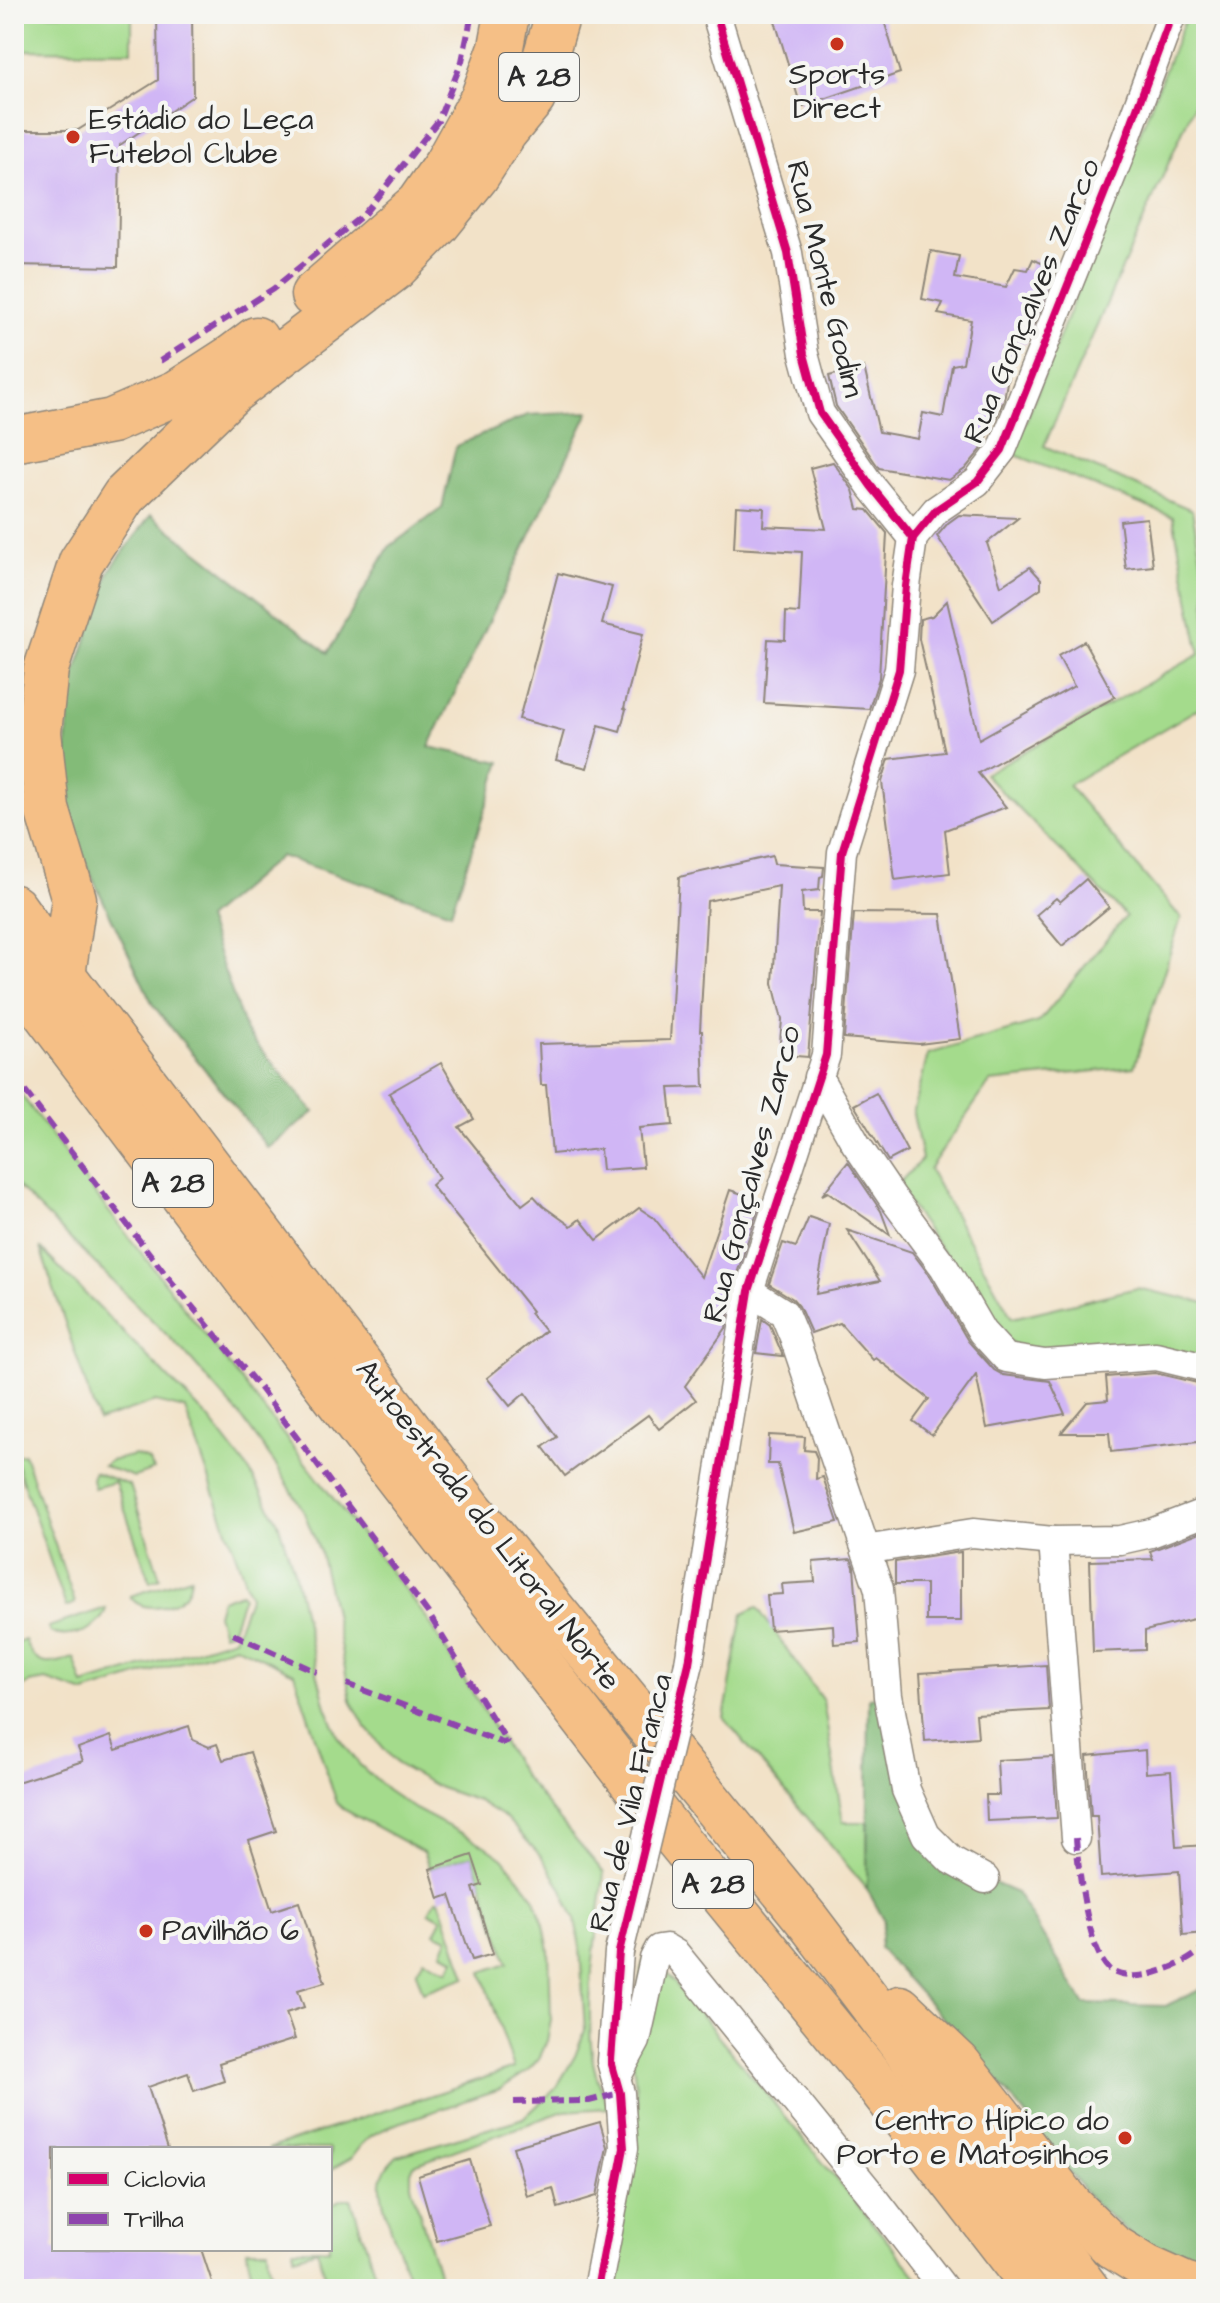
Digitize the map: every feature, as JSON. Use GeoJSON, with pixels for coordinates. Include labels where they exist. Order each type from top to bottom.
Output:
{"type":"FeatureCollection","features":[{"type":"Feature","properties":{"kind":"highway"},"geometry":{"type":"LineString","coordinates":[[14,440],[112,421],[178,392],[232,357],[329,283],[418,204],[446,164],[483,97],[501,47],[507,14]]}},
{"type":"Feature","properties":{"kind":"highway"},"geometry":{"type":"LineString","coordinates":[[63,975],[74,899],[47,809],[39,732],[46,669],[81,562],[124,496],[232,392],[394,269],[438,224],[476,177],[505,132],[508,100],[530,14]]}},
{"type":"Feature","properties":{"kind":"highway","name":"A 28"},"geometry":{"type":"LineString","coordinates":[[505,132],[533,98],[558,14]]}},
{"type":"Feature","properties":{"kind":"highway","name":"Autoestrada do Litoral Norte"},"geometry":{"type":"LineString","coordinates":[[14,907],[472,1511],[808,1921],[1087,2289]]}},
{"type":"Feature","properties":{"kind":"highway","name":"Autoestrada do Litoral Norte"},"geometry":{"type":"LineString","coordinates":[[14,972],[333,1394],[663,1822],[881,2089],[1036,2289]]}},
{"type":"Feature","properties":{"kind":"highway"},"geometry":{"type":"LineString","coordinates":[[808,1921],[958,2063],[1071,2206],[1112,2246],[1146,2267],[1201,2289]]}},
{"type":"Feature","properties":{"kind":"highway"},"geometry":{"type":"LineString","coordinates":[[881,2089],[1006,2289]]}},
{"type":"Feature","properties":{"kind":"street","name":"Rua Monte Godim"},"geometry":{"type":"LineString","coordinates":[[716,14],[788,253],[804,354],[820,413],[871,486],[913,538]]}},
{"type":"Feature","properties":{"kind":"street","name":"Rua Gonçalves Zarco"},"geometry":{"type":"LineString","coordinates":[[728,1423],[749,1291],[826,1055],[842,852],[899,670],[913,538],[936,510],[977,482],[1002,450],[1119,157],[1172,14]]}},
{"type":"Feature","properties":{"kind":"street"},"geometry":{"type":"LineString","coordinates":[[818,1077],[856,1144],[944,1267],[982,1332],[1006,1358],[1045,1364],[1156,1356],[1206,1368]]}},
{"type":"Feature","properties":{"kind":"street"},"geometry":{"type":"LineString","coordinates":[[749,1291],[784,1313],[879,1589],[888,1696],[906,1790],[926,1835],[951,1860],[985,1879]]}},
{"type":"Feature","properties":{"kind":"street","name":"Rua de Vila Franca"},"geometry":{"type":"LineString","coordinates":[[597,2289],[624,2148],[620,2093],[611,2061],[619,1952],[689,1663],[728,1423]]}},
{"type":"Feature","properties":{"kind":"street"},"geometry":{"type":"LineString","coordinates":[[866,1551],[973,1533],[1053,1541],[1120,1540],[1151,1533],[1206,1512]]}},
{"type":"Feature","properties":{"kind":"street"},"geometry":{"type":"LineString","coordinates":[[1053,1541],[1076,1838]]}},
{"type":"Feature","properties":{"kind":"street"},"geometry":{"type":"LineString","coordinates":[[616,2078],[636,2041],[654,1959],[659,1949],[666,1948],[676,1954],[944,2289]]}},
{"type":"Feature","properties":{"kind":"green space"},"geometry":{"type":"Polygon","coordinates":[[[14,14],[132,14],[132,51],[14,50],[14,14]]]}},
{"type":"Feature","properties":{"kind":"green space"},"geometry":{"type":"Polygon","coordinates":[[[1187,14],[1206,14],[1206,78],[1044,446],[1192,510],[1206,585],[1206,704],[1068,785],[1181,918],[1134,1067],[990,1082],[929,1169],[1012,1318],[1137,1288],[1206,1303],[1206,1356],[1035,1354],[1002,1336],[896,1186],[922,1159],[913,1114],[928,1054],[1039,1022],[1126,916],[984,774],[1200,654],[1173,517],[1013,454],[1187,14]]]}},
{"type":"Feature","properties":{"kind":"green space"},"geometry":{"type":"Polygon","coordinates":[[[589,412],[429,747],[501,762],[451,912],[280,856],[206,919],[246,1032],[314,1112],[268,1148],[153,1005],[62,814],[71,686],[110,570],[151,515],[328,653],[389,547],[442,508],[456,446],[528,415],[589,412]]]}},
{"type":"Feature","properties":{"kind":"green space"},"geometry":{"type":"Polygon","coordinates":[[[14,1085],[89,1186],[426,1617],[524,1777],[604,1873],[593,1964],[590,2032],[595,2068],[609,2108],[564,2111],[414,2165],[411,2185],[443,2289],[413,2289],[384,2205],[381,2193],[383,2175],[397,2156],[524,2118],[556,2088],[575,2056],[585,2030],[580,1947],[575,1919],[562,1889],[542,1857],[507,1819],[478,1801],[440,1788],[397,1764],[365,1726],[351,1700],[320,1552],[303,1510],[278,1468],[241,1417],[184,1352],[14,1183],[14,1085]]]}},
{"type":"Feature","properties":{"kind":"green space"},"geometry":{"type":"Polygon","coordinates":[[[40,1248],[209,1419],[250,1472],[277,1520],[294,1571],[326,1707],[338,1736],[359,1764],[387,1790],[503,1858],[534,1897],[544,1925],[549,1951],[551,2020],[540,2057],[529,2070],[500,2089],[372,2135],[351,2158],[332,2169],[332,2147],[274,2147],[514,2068],[482,1972],[508,1963],[472,1855],[430,1869],[423,1852],[337,1803],[294,1673],[235,1645],[85,1693],[46,1680],[29,1683],[14,1693],[14,1644],[25,1640],[33,1656],[44,1662],[74,1658],[83,1685],[234,1638],[250,1596],[185,1409],[155,1402],[98,1421],[40,1248]]]}},
{"type":"Feature","properties":{"kind":"green space"},"geometry":{"type":"Polygon","coordinates":[[[24,1454],[75,1603],[66,1607],[14,1456],[24,1454]]]}},
{"type":"Feature","properties":{"kind":"green space"},"geometry":{"type":"Polygon","coordinates":[[[135,1455],[148,1460],[154,1470],[134,1477],[103,1466],[110,1461],[135,1455]]]}},
{"type":"Feature","properties":{"kind":"green space"},"geometry":{"type":"Polygon","coordinates":[[[94,1472],[130,1485],[160,1578],[150,1582],[115,1482],[94,1488],[94,1472]]]}},
{"type":"Feature","properties":{"kind":"green space"},"geometry":{"type":"Polygon","coordinates":[[[191,1577],[184,1595],[164,1606],[141,1605],[130,1596],[191,1577]]]}},
{"type":"Feature","properties":{"kind":"green space"},"geometry":{"type":"Polygon","coordinates":[[[241,1593],[243,1596],[231,1631],[223,1634],[217,1614],[221,1600],[241,1593]]]}},
{"type":"Feature","properties":{"kind":"green space"},"geometry":{"type":"Polygon","coordinates":[[[757,1607],[823,1701],[843,1822],[867,1822],[867,1889],[724,1718],[743,1614],[757,1607]]]}},
{"type":"Feature","properties":{"kind":"green space"},"geometry":{"type":"Polygon","coordinates":[[[106,1608],[98,1622],[84,1632],[58,1635],[50,1632],[48,1627],[106,1608]]]}},
{"type":"Feature","properties":{"kind":"green space"},"geometry":{"type":"Polygon","coordinates":[[[888,1696],[926,1835],[985,1879],[1017,1893],[1084,2004],[1165,2006],[1206,1987],[1206,2269],[1173,2258],[1132,2235],[1095,2204],[991,2072],[879,1948],[884,1920],[867,1889],[869,1698],[888,1696]]]}},
{"type":"Feature","properties":{"kind":"green space"},"geometry":{"type":"Polygon","coordinates":[[[439,1899],[466,1977],[423,1992],[416,1972],[424,1959],[448,1971],[455,1959],[442,1952],[448,1939],[435,1933],[442,1919],[429,1912],[439,1899]]]}},
{"type":"Feature","properties":{"kind":"green space"},"geometry":{"type":"Polygon","coordinates":[[[646,1948],[927,2289],[613,2289],[638,2110],[630,2029],[646,1948]]]}},
{"type":"Feature","properties":{"kind":"green space"},"geometry":{"type":"Polygon","coordinates":[[[351,2199],[380,2289],[330,2289],[317,2251],[332,2251],[332,2204],[351,2199]]]}},
{"type":"Feature","properties":{"kind":"green space"},"geometry":{"type":"Polygon","coordinates":[[[246,2251],[268,2251],[275,2289],[255,2289],[246,2251]]]}},
{"type":"Feature","properties":{"kind":"green space"},"geometry":{"type":"Polygon","coordinates":[[[294,2251],[314,2251],[294,2257],[294,2251]]]}},
{"type":"Feature","properties":{"kind":"building","name":"Estádio do Leça Futebol Clube"},"geometry":{"type":"Polygon","coordinates":[[[157,14],[192,14],[193,96],[120,145],[118,267],[14,265],[14,130],[78,130],[158,80],[157,14]]]}},
{"type":"Feature","properties":{"kind":"building","name":"Sports Direct"},"geometry":{"type":"Polygon","coordinates":[[[773,14],[882,14],[900,73],[801,107],[773,14]]]}},
{"type":"Feature","properties":{"kind":"building"},"geometry":{"type":"Polygon","coordinates":[[[931,251],[959,256],[955,278],[1006,287],[1015,268],[1028,270],[1033,259],[1050,267],[1044,299],[1026,344],[1014,341],[1004,400],[981,450],[965,469],[949,480],[879,468],[836,406],[829,376],[864,367],[879,432],[918,439],[923,413],[943,417],[952,365],[963,363],[971,320],[938,314],[943,303],[922,299],[931,251]]]}},
{"type":"Feature","properties":{"kind":"building"},"geometry":{"type":"Polygon","coordinates":[[[833,462],[853,490],[858,509],[868,510],[887,533],[879,678],[869,709],[764,703],[768,639],[785,640],[786,612],[799,613],[802,552],[734,548],[736,506],[764,508],[763,526],[826,529],[810,468],[833,462]]]}},
{"type":"Feature","properties":{"kind":"building"},"geometry":{"type":"Polygon","coordinates":[[[959,515],[1018,518],[987,543],[1001,586],[1030,567],[1041,579],[1041,588],[993,621],[937,536],[959,515]]]}},
{"type":"Feature","properties":{"kind":"building"},"geometry":{"type":"Polygon","coordinates":[[[1147,518],[1153,566],[1126,569],[1120,521],[1147,518]]]}},
{"type":"Feature","properties":{"kind":"building"},"geometry":{"type":"Polygon","coordinates":[[[558,573],[612,587],[602,624],[643,634],[620,731],[599,725],[587,768],[556,760],[564,731],[519,719],[558,573]]]}},
{"type":"Feature","properties":{"kind":"building"},"geometry":{"type":"Polygon","coordinates":[[[947,601],[979,739],[1074,686],[1058,656],[1084,641],[1115,697],[978,773],[1006,807],[945,830],[950,873],[895,880],[882,782],[889,759],[945,752],[919,639],[920,619],[932,616],[947,601]]]}},
{"type":"Feature","properties":{"kind":"building"},"geometry":{"type":"Polygon","coordinates":[[[772,856],[774,864],[824,867],[819,890],[802,892],[803,912],[820,912],[808,1057],[783,1055],[780,1042],[782,1020],[773,983],[779,886],[707,901],[700,1031],[704,1087],[669,1088],[673,1125],[639,1128],[643,1167],[602,1170],[600,1149],[552,1154],[546,1085],[541,1085],[539,1044],[670,1040],[679,877],[772,856]]]}},
{"type":"Feature","properties":{"kind":"building"},"geometry":{"type":"Polygon","coordinates":[[[1086,879],[1109,907],[1062,946],[1036,915],[1056,898],[1060,902],[1086,879]]]}},
{"type":"Feature","properties":{"kind":"building"},"geometry":{"type":"Polygon","coordinates":[[[854,913],[941,914],[960,1039],[919,1044],[844,1038],[854,913]]]}},
{"type":"Feature","properties":{"kind":"building"},"geometry":{"type":"Polygon","coordinates":[[[441,1063],[474,1119],[459,1127],[522,1205],[534,1196],[571,1226],[580,1219],[597,1240],[639,1208],[654,1218],[701,1277],[730,1190],[761,1200],[733,1286],[726,1328],[685,1386],[696,1400],[659,1429],[648,1415],[565,1476],[543,1447],[557,1437],[525,1393],[510,1406],[487,1378],[545,1331],[431,1185],[439,1178],[389,1093],[441,1063]]]}},
{"type":"Feature","properties":{"kind":"building"},"geometry":{"type":"Polygon","coordinates":[[[876,1093],[907,1151],[888,1161],[854,1105],[876,1093]]]}},
{"type":"Feature","properties":{"kind":"building"},"geometry":{"type":"Polygon","coordinates":[[[848,1162],[881,1211],[890,1235],[828,1192],[822,1195],[848,1162]]]}},
{"type":"Feature","properties":{"kind":"building"},"geometry":{"type":"Polygon","coordinates":[[[809,1217],[829,1224],[816,1294],[880,1281],[847,1230],[912,1252],[930,1276],[968,1341],[994,1370],[1003,1375],[1050,1381],[1065,1414],[987,1428],[976,1375],[932,1435],[913,1421],[929,1399],[876,1358],[873,1360],[840,1323],[811,1333],[793,1299],[769,1284],[783,1243],[796,1247],[809,1217]]]}},
{"type":"Feature","properties":{"kind":"building"},"geometry":{"type":"Polygon","coordinates":[[[762,1319],[770,1325],[783,1356],[756,1353],[762,1319]]]}},
{"type":"Feature","properties":{"kind":"building"},"geometry":{"type":"Polygon","coordinates":[[[1155,1373],[1206,1385],[1206,1441],[1111,1452],[1109,1433],[1061,1433],[1087,1402],[1108,1400],[1106,1377],[1155,1373]]]}},
{"type":"Feature","properties":{"kind":"building"},"geometry":{"type":"Polygon","coordinates":[[[769,1435],[805,1437],[804,1450],[814,1451],[817,1458],[816,1479],[823,1477],[838,1522],[794,1532],[778,1464],[768,1464],[769,1435]]]}},
{"type":"Feature","properties":{"kind":"building"},"geometry":{"type":"Polygon","coordinates":[[[1206,1530],[1206,1616],[1145,1631],[1145,1650],[1093,1652],[1090,1561],[1153,1559],[1150,1551],[1206,1530]]]}},
{"type":"Feature","properties":{"kind":"building"},"geometry":{"type":"Polygon","coordinates":[[[961,1552],[961,1621],[926,1621],[926,1584],[895,1584],[895,1562],[961,1552]]]}},
{"type":"Feature","properties":{"kind":"building"},"geometry":{"type":"Polygon","coordinates":[[[851,1559],[860,1642],[834,1644],[833,1625],[770,1630],[767,1595],[783,1594],[782,1584],[815,1582],[813,1562],[851,1559]]]}},
{"type":"Feature","properties":{"kind":"building"},"geometry":{"type":"Polygon","coordinates":[[[1046,1665],[1049,1710],[976,1714],[978,1737],[925,1741],[920,1673],[1046,1665]]]}},
{"type":"Feature","properties":{"kind":"building","name":"Pavilhão 6"},"geometry":{"type":"Polygon","coordinates":[[[189,1726],[193,1740],[209,1747],[217,1744],[223,1760],[250,1752],[276,1831],[249,1840],[272,1911],[299,1902],[325,1982],[298,1990],[304,2007],[286,2013],[295,2039],[219,2063],[224,2081],[194,2091],[188,2073],[148,2087],[167,2147],[52,2147],[52,2251],[202,2251],[213,2285],[200,2289],[14,2289],[14,1783],[83,1761],[78,1748],[111,1736],[116,1750],[189,1726]]]}},
{"type":"Feature","properties":{"kind":"building"},"geometry":{"type":"Polygon","coordinates":[[[1145,1750],[1146,1773],[1171,1771],[1176,1847],[1206,1845],[1206,1933],[1183,1935],[1179,1871],[1101,1877],[1097,1816],[1091,1816],[1087,1756],[1145,1750]]]}},
{"type":"Feature","properties":{"kind":"building"},"geometry":{"type":"Polygon","coordinates":[[[1053,1757],[1057,1818],[987,1821],[986,1795],[999,1795],[997,1760],[1053,1757]]]}},
{"type":"Feature","properties":{"kind":"building"},"geometry":{"type":"Polygon","coordinates":[[[472,1855],[482,1885],[473,1888],[493,1954],[472,1960],[450,1895],[439,1899],[430,1869],[472,1855]]]}},
{"type":"Feature","properties":{"kind":"building"},"geometry":{"type":"Polygon","coordinates":[[[600,2122],[607,2147],[597,2196],[558,2208],[553,2188],[527,2196],[513,2147],[600,2122]]]}},
{"type":"Feature","properties":{"kind":"building"},"geometry":{"type":"Polygon","coordinates":[[[470,2160],[490,2226],[437,2241],[418,2176],[470,2160]]]}},
{"type":"Feature","properties":{"kind":"marked path"},"geometry":{"type":"LineString","coordinates":[[160,361],[273,289],[364,214],[438,121],[462,61],[472,14]]}},
{"type":"Feature","properties":{"kind":"marked path"},"geometry":{"type":"LineString","coordinates":[[14,1077],[166,1275],[259,1387],[428,1613],[507,1742],[347,1684]]}},
{"type":"Feature","properties":{"kind":"marked path"},"geometry":{"type":"LineString","coordinates":[[233,1634],[317,1672]]}},
{"type":"Feature","properties":{"kind":"marked path"},"geometry":{"type":"LineString","coordinates":[[1076,1838],[1090,1927],[1095,1945],[1109,1969],[1124,1975],[1151,1974],[1181,1963],[1206,1945]]}},
{"type":"Feature","properties":{"kind":"marked path"},"geometry":{"type":"LineString","coordinates":[[514,2102],[589,2101],[620,2093]]}},
{"type":"Feature","properties":{"kind":"cycle path"},"geometry":{"type":"LineString","coordinates":[[716,14],[788,253],[804,354],[820,413],[871,486],[913,538]]}},
{"type":"Feature","properties":{"kind":"cycle path"},"geometry":{"type":"LineString","coordinates":[[597,2289],[624,2148],[620,2093],[611,2061],[619,1952],[689,1663],[749,1291],[826,1055],[842,852],[899,670],[913,538],[936,510],[977,482],[1002,450],[1119,157],[1172,14]]}},
{"type":"Feature","properties":{"kind":"place","name":"Sports Direct"},"geometry":{"type":"Point","coordinates":[837,44]}},
{"type":"Feature","properties":{"kind":"place","name":"Estádio do Leça Futebol Clube"},"geometry":{"type":"Point","coordinates":[73,137]}},
{"type":"Feature","properties":{"kind":"place","name":"Pavilhão 6"},"geometry":{"type":"Point","coordinates":[146,1931]}},
{"type":"Feature","properties":{"kind":"place","name":"Centro Hípico do Porto e Matosinhos"},"geometry":{"type":"Point","coordinates":[1125,2138]}}]}
